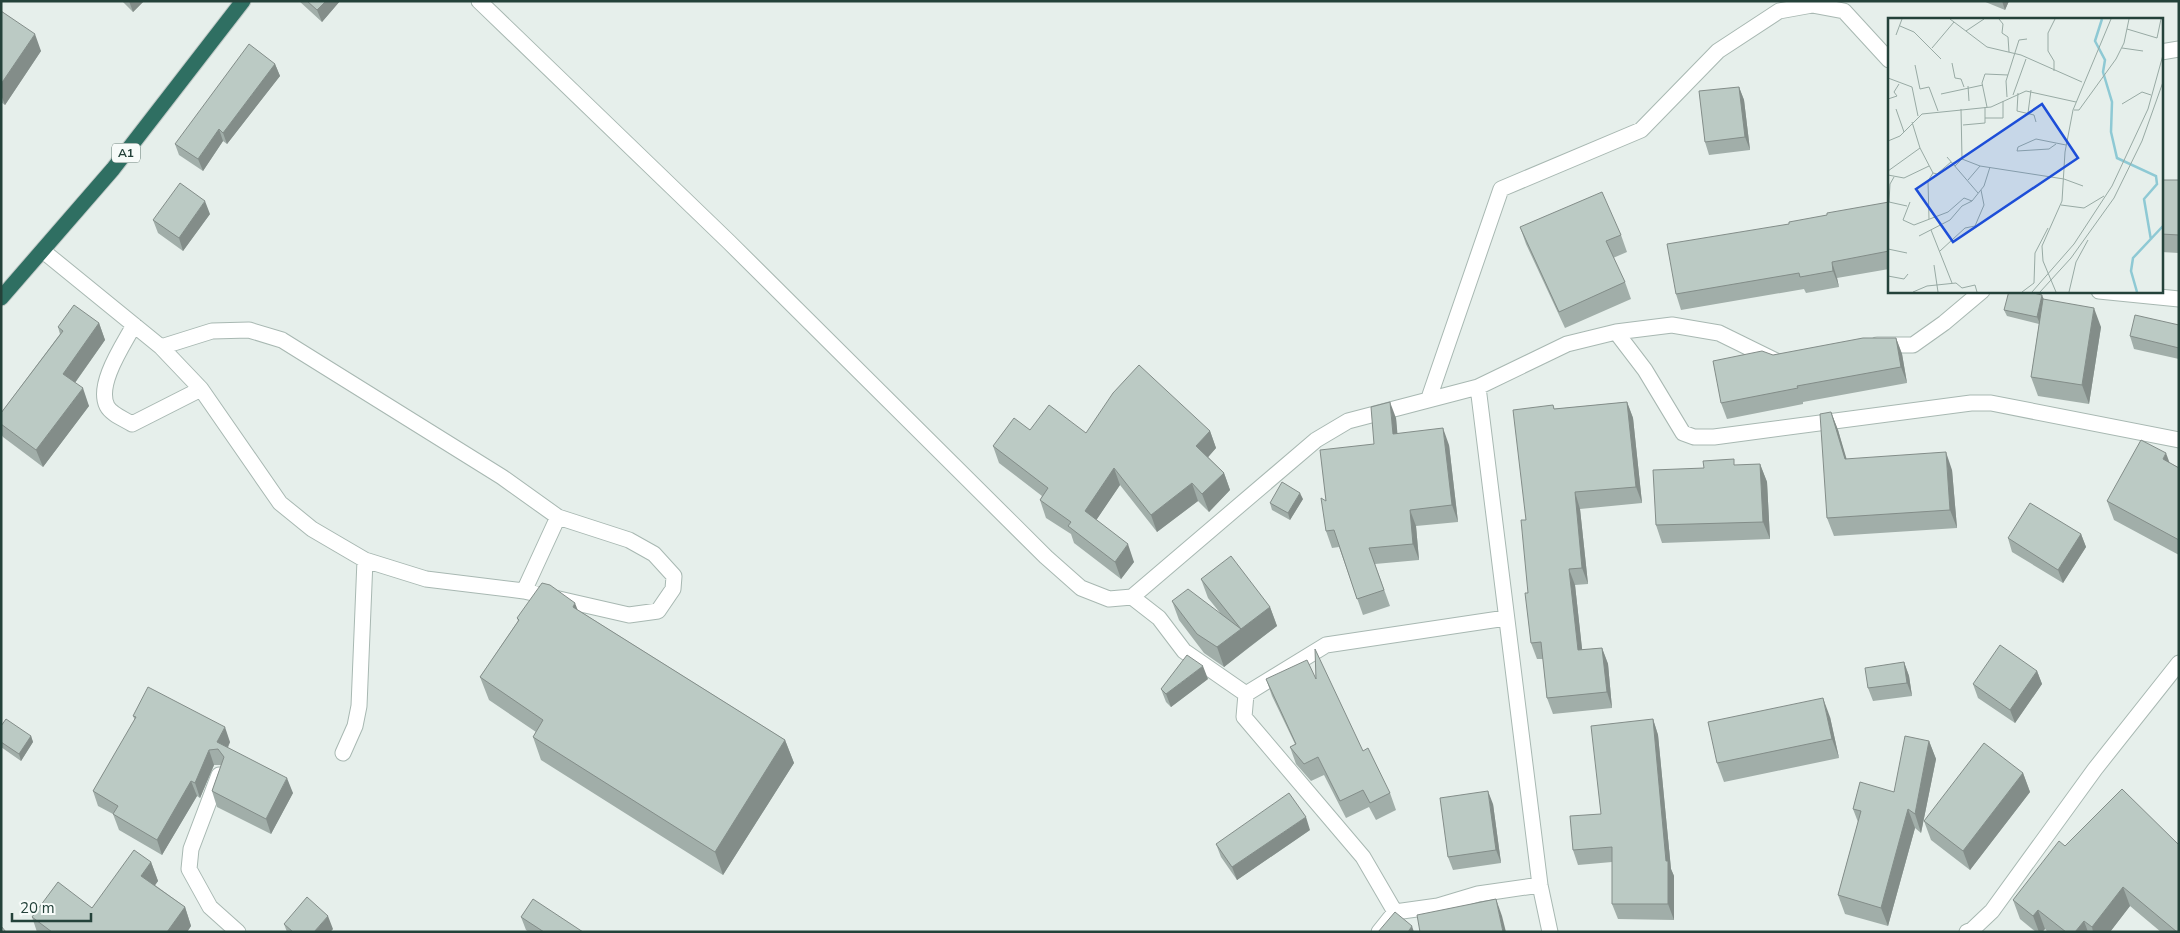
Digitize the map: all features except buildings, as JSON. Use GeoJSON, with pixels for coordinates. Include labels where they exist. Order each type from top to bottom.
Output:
{"type":"FeatureCollection","features":[{"type":"Feature","properties":{"kind":"highway","name":"A1"},"geometry":{"type":"LineString","coordinates":[[1,298],[113,169],[243,1]]}},
{"type":"Feature","properties":{"kind":"street"},"geometry":{"type":"LineString","coordinates":[[479,1],[729,242],[1046,558],[1081,588],[1109,599],[1132,597],[1316,440],[1348,421],[1429,398],[1478,387],[1567,344],[1616,332],[1672,325],[1719,333],[1777,362],[1786,360]]}},
{"type":"Feature","properties":{"kind":"street"},"geometry":{"type":"LineString","coordinates":[[1429,398],[1501,189],[1641,130],[1718,51],[1779,11],[1812,4],[1844,12],[1888,59]]}},
{"type":"Feature","properties":{"kind":"street"},"geometry":{"type":"LineString","coordinates":[[2162,52],[2179,49]]}},
{"type":"Feature","properties":{"kind":"street"},"geometry":{"type":"LineString","coordinates":[[43,251],[161,348],[201,389],[280,502],[312,529],[365,560],[426,579],[524,591],[629,615],[658,611],[673,589],[674,576],[654,554],[629,540],[558,517],[502,477],[282,340],[249,330],[212,332],[161,348]]}},
{"type":"Feature","properties":{"kind":"street"},"geometry":{"type":"LineString","coordinates":[[1858,345],[1913,345],[1944,323],[1981,292]]}},
{"type":"Feature","properties":{"kind":"street"},"geometry":{"type":"LineString","coordinates":[[2109,292],[2179,299]]}},
{"type":"Feature","properties":{"kind":"street"},"geometry":{"type":"LineString","coordinates":[[134,325],[108,374],[104,397],[107,407],[132,424],[201,389]]}},
{"type":"Feature","properties":{"kind":"street"},"geometry":{"type":"LineString","coordinates":[[1616,332],[1645,370],[1683,433],[1694,437],[1714,437],[1971,403],[1991,403],[2179,440]]}},
{"type":"Feature","properties":{"kind":"street"},"geometry":{"type":"LineString","coordinates":[[1478,387],[1540,885],[1550,932]]}},
{"type":"Feature","properties":{"kind":"street"},"geometry":{"type":"LineString","coordinates":[[524,591],[558,517]]}},
{"type":"Feature","properties":{"kind":"street"},"geometry":{"type":"LineString","coordinates":[[343,753],[356,726],[359,706],[365,560]]}},
{"type":"Feature","properties":{"kind":"street"},"geometry":{"type":"LineString","coordinates":[[1132,597],[1159,618],[1184,651],[1246,694]]}},
{"type":"Feature","properties":{"kind":"street"},"geometry":{"type":"LineString","coordinates":[[1246,694],[1326,645],[1506,618]]}},
{"type":"Feature","properties":{"kind":"street"},"geometry":{"type":"LineString","coordinates":[[1967,932],[1972,930],[1992,911],[2095,769],[2179,663]]}},
{"type":"Feature","properties":{"kind":"street"},"geometry":{"type":"LineString","coordinates":[[1246,694],[1244,717],[1363,857],[1395,912]]}},
{"type":"Feature","properties":{"kind":"street"},"geometry":{"type":"LineString","coordinates":[[220,773],[191,849],[189,869],[210,907],[238,932]]}},
{"type":"Feature","properties":{"kind":"street"},"geometry":{"type":"LineString","coordinates":[[1379,932],[1395,912],[1438,906],[1478,894],[1540,885]]}}]}
